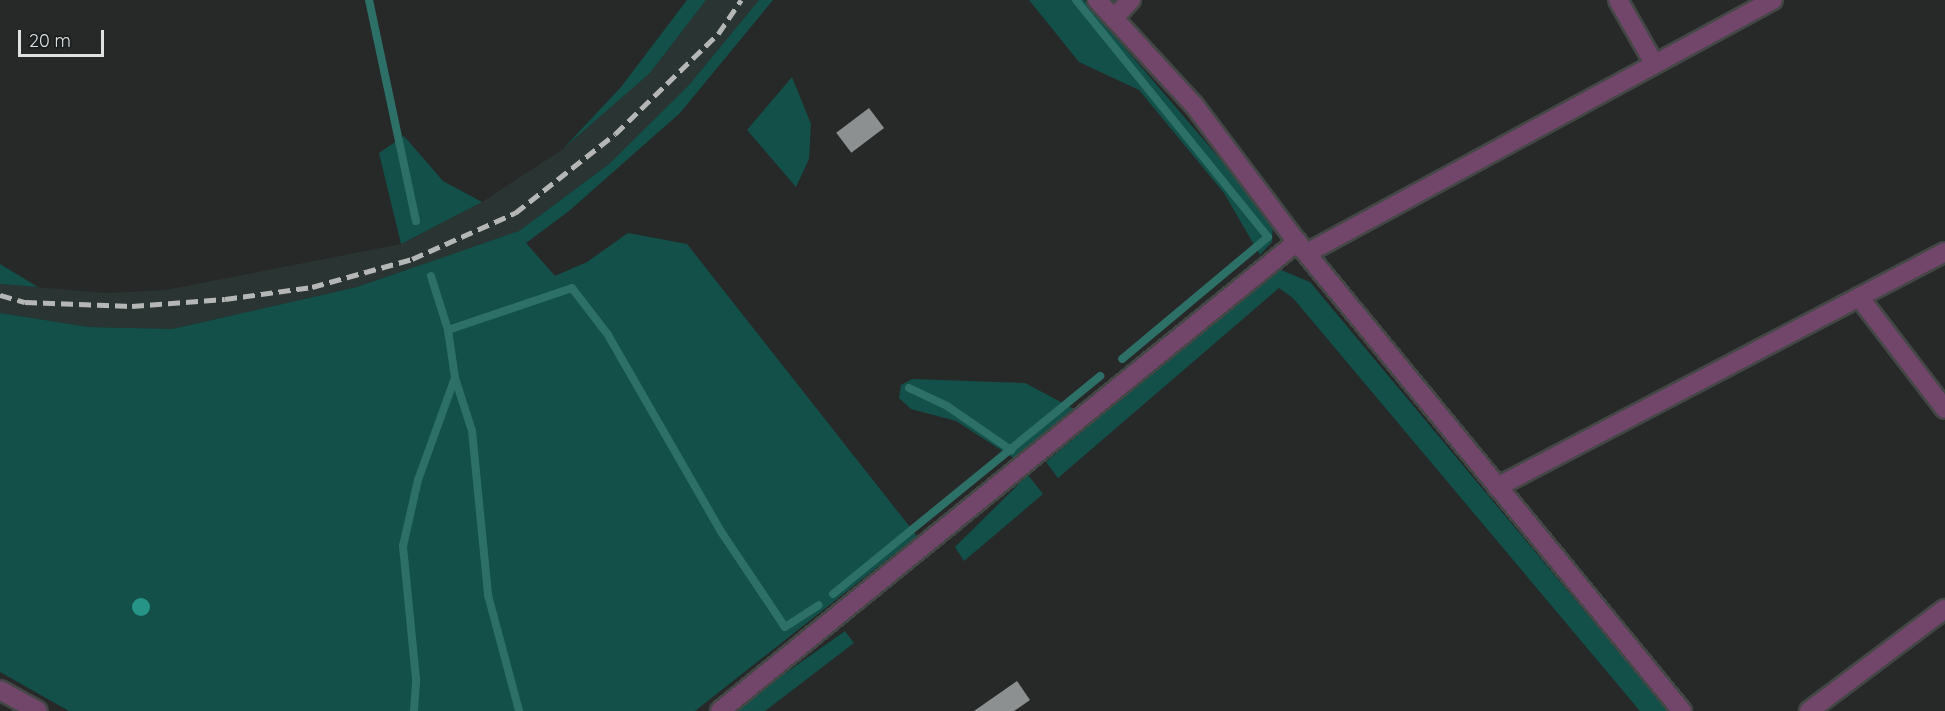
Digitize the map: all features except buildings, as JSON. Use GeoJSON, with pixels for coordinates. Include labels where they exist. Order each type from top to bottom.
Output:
{"type":"FeatureCollection","features":[{"type":"Feature","properties":{"kind":"street"},"geometry":{"type":"LineString","coordinates":[[1097,0],[1194,105],[1302,247],[1682,711]]}},
{"type":"Feature","properties":{"kind":"street"},"geometry":{"type":"LineString","coordinates":[[1114,18],[1131,0]]}},
{"type":"Feature","properties":{"kind":"street"},"geometry":{"type":"LineString","coordinates":[[1618,0],[1654,63]]}},
{"type":"Feature","properties":{"kind":"street"},"geometry":{"type":"LineString","coordinates":[[720,711],[1302,247],[1773,0]]}},
{"type":"Feature","properties":{"kind":"street"},"geometry":{"type":"LineString","coordinates":[[1497,487],[1945,252]]}},
{"type":"Feature","properties":{"kind":"street"},"geometry":{"type":"LineString","coordinates":[[1859,297],[1945,410]]}},
{"type":"Feature","properties":{"kind":"street"},"geometry":{"type":"LineString","coordinates":[[1809,711],[1945,609]]}},
{"type":"Feature","properties":{"kind":"street"},"geometry":{"type":"LineString","coordinates":[[0,690],[38,711]]}},
{"type":"Feature","properties":{"kind":"shaded area"},"geometry":{"type":"Polygon","coordinates":[[[706,0],[759,0],[689,85],[609,164],[519,231],[357,287],[172,329],[89,327],[0,313],[0,284],[107,293],[166,290],[401,244],[482,202],[563,149],[650,73],[706,0]]]}},
{"type":"Feature","properties":{"kind":"green space"},"geometry":{"type":"Polygon","coordinates":[[[687,0],[706,0],[650,73],[563,149],[621,87],[687,0]]]}},
{"type":"Feature","properties":{"kind":"green space"},"geometry":{"type":"Polygon","coordinates":[[[759,0],[773,0],[680,113],[569,211],[526,243],[555,276],[587,262],[628,233],[687,244],[917,536],[695,711],[69,711],[0,672],[0,313],[89,327],[172,329],[357,287],[519,231],[609,164],[689,85],[759,0]]]}},
{"type":"Feature","properties":{"kind":"green space"},"geometry":{"type":"Polygon","coordinates":[[[1029,0],[1084,0],[1273,221],[1272,242],[1260,255],[1224,193],[1139,90],[1079,62],[1029,0]]]}},
{"type":"Feature","properties":{"kind":"green space"},"geometry":{"type":"Polygon","coordinates":[[[792,77],[811,124],[809,159],[796,187],[747,130],[792,77]]]}},
{"type":"Feature","properties":{"kind":"green space"},"geometry":{"type":"Polygon","coordinates":[[[404,136],[443,181],[482,202],[401,244],[379,153],[404,136]]]}},
{"type":"Feature","properties":{"kind":"green space"},"geometry":{"type":"Polygon","coordinates":[[[0,264],[38,287],[0,284],[0,264]]]}},
{"type":"Feature","properties":{"kind":"green space"},"geometry":{"type":"Polygon","coordinates":[[[1281,270],[1310,282],[1668,711],[1640,711],[1293,298],[1279,288],[1058,478],[1046,462],[1267,276],[1281,270]]]}},
{"type":"Feature","properties":{"kind":"green space"},"geometry":{"type":"Polygon","coordinates":[[[912,379],[1025,383],[1074,409],[1015,459],[956,421],[911,409],[899,398],[901,385],[912,379]]]}},
{"type":"Feature","properties":{"kind":"green space"},"geometry":{"type":"Polygon","coordinates":[[[1028,475],[1043,494],[964,561],[955,547],[1028,475]]]}},
{"type":"Feature","properties":{"kind":"green space"},"geometry":{"type":"Polygon","coordinates":[[[845,631],[854,643],[765,711],[732,711],[845,631]]]}},
{"type":"Feature","properties":{"kind":"waterway"},"geometry":{"type":"LineString","coordinates":[[369,0],[416,221]]}},
{"type":"Feature","properties":{"kind":"waterway"},"geometry":{"type":"LineString","coordinates":[[1076,0],[1268,237],[1122,359]]}},
{"type":"Feature","properties":{"kind":"waterway"},"geometry":{"type":"LineString","coordinates":[[431,276],[448,330],[572,288],[608,335],[722,533],[785,627],[819,605]]}},
{"type":"Feature","properties":{"kind":"waterway"},"geometry":{"type":"LineString","coordinates":[[414,711],[416,679],[403,546],[418,480],[455,378],[448,330]]}},
{"type":"Feature","properties":{"kind":"waterway"},"geometry":{"type":"LineString","coordinates":[[833,594],[1100,376]]}},
{"type":"Feature","properties":{"kind":"waterway"},"geometry":{"type":"LineString","coordinates":[[455,378],[472,431],[488,595],[519,711]]}},
{"type":"Feature","properties":{"kind":"waterway"},"geometry":{"type":"LineString","coordinates":[[909,388],[947,406],[1011,450]]}},
{"type":"Feature","properties":{"kind":"railway"},"geometry":{"type":"LineString","coordinates":[[0,295],[25,302],[132,306],[225,299],[312,287],[412,259],[515,213],[615,134],[718,34],[741,0]]}}]}
